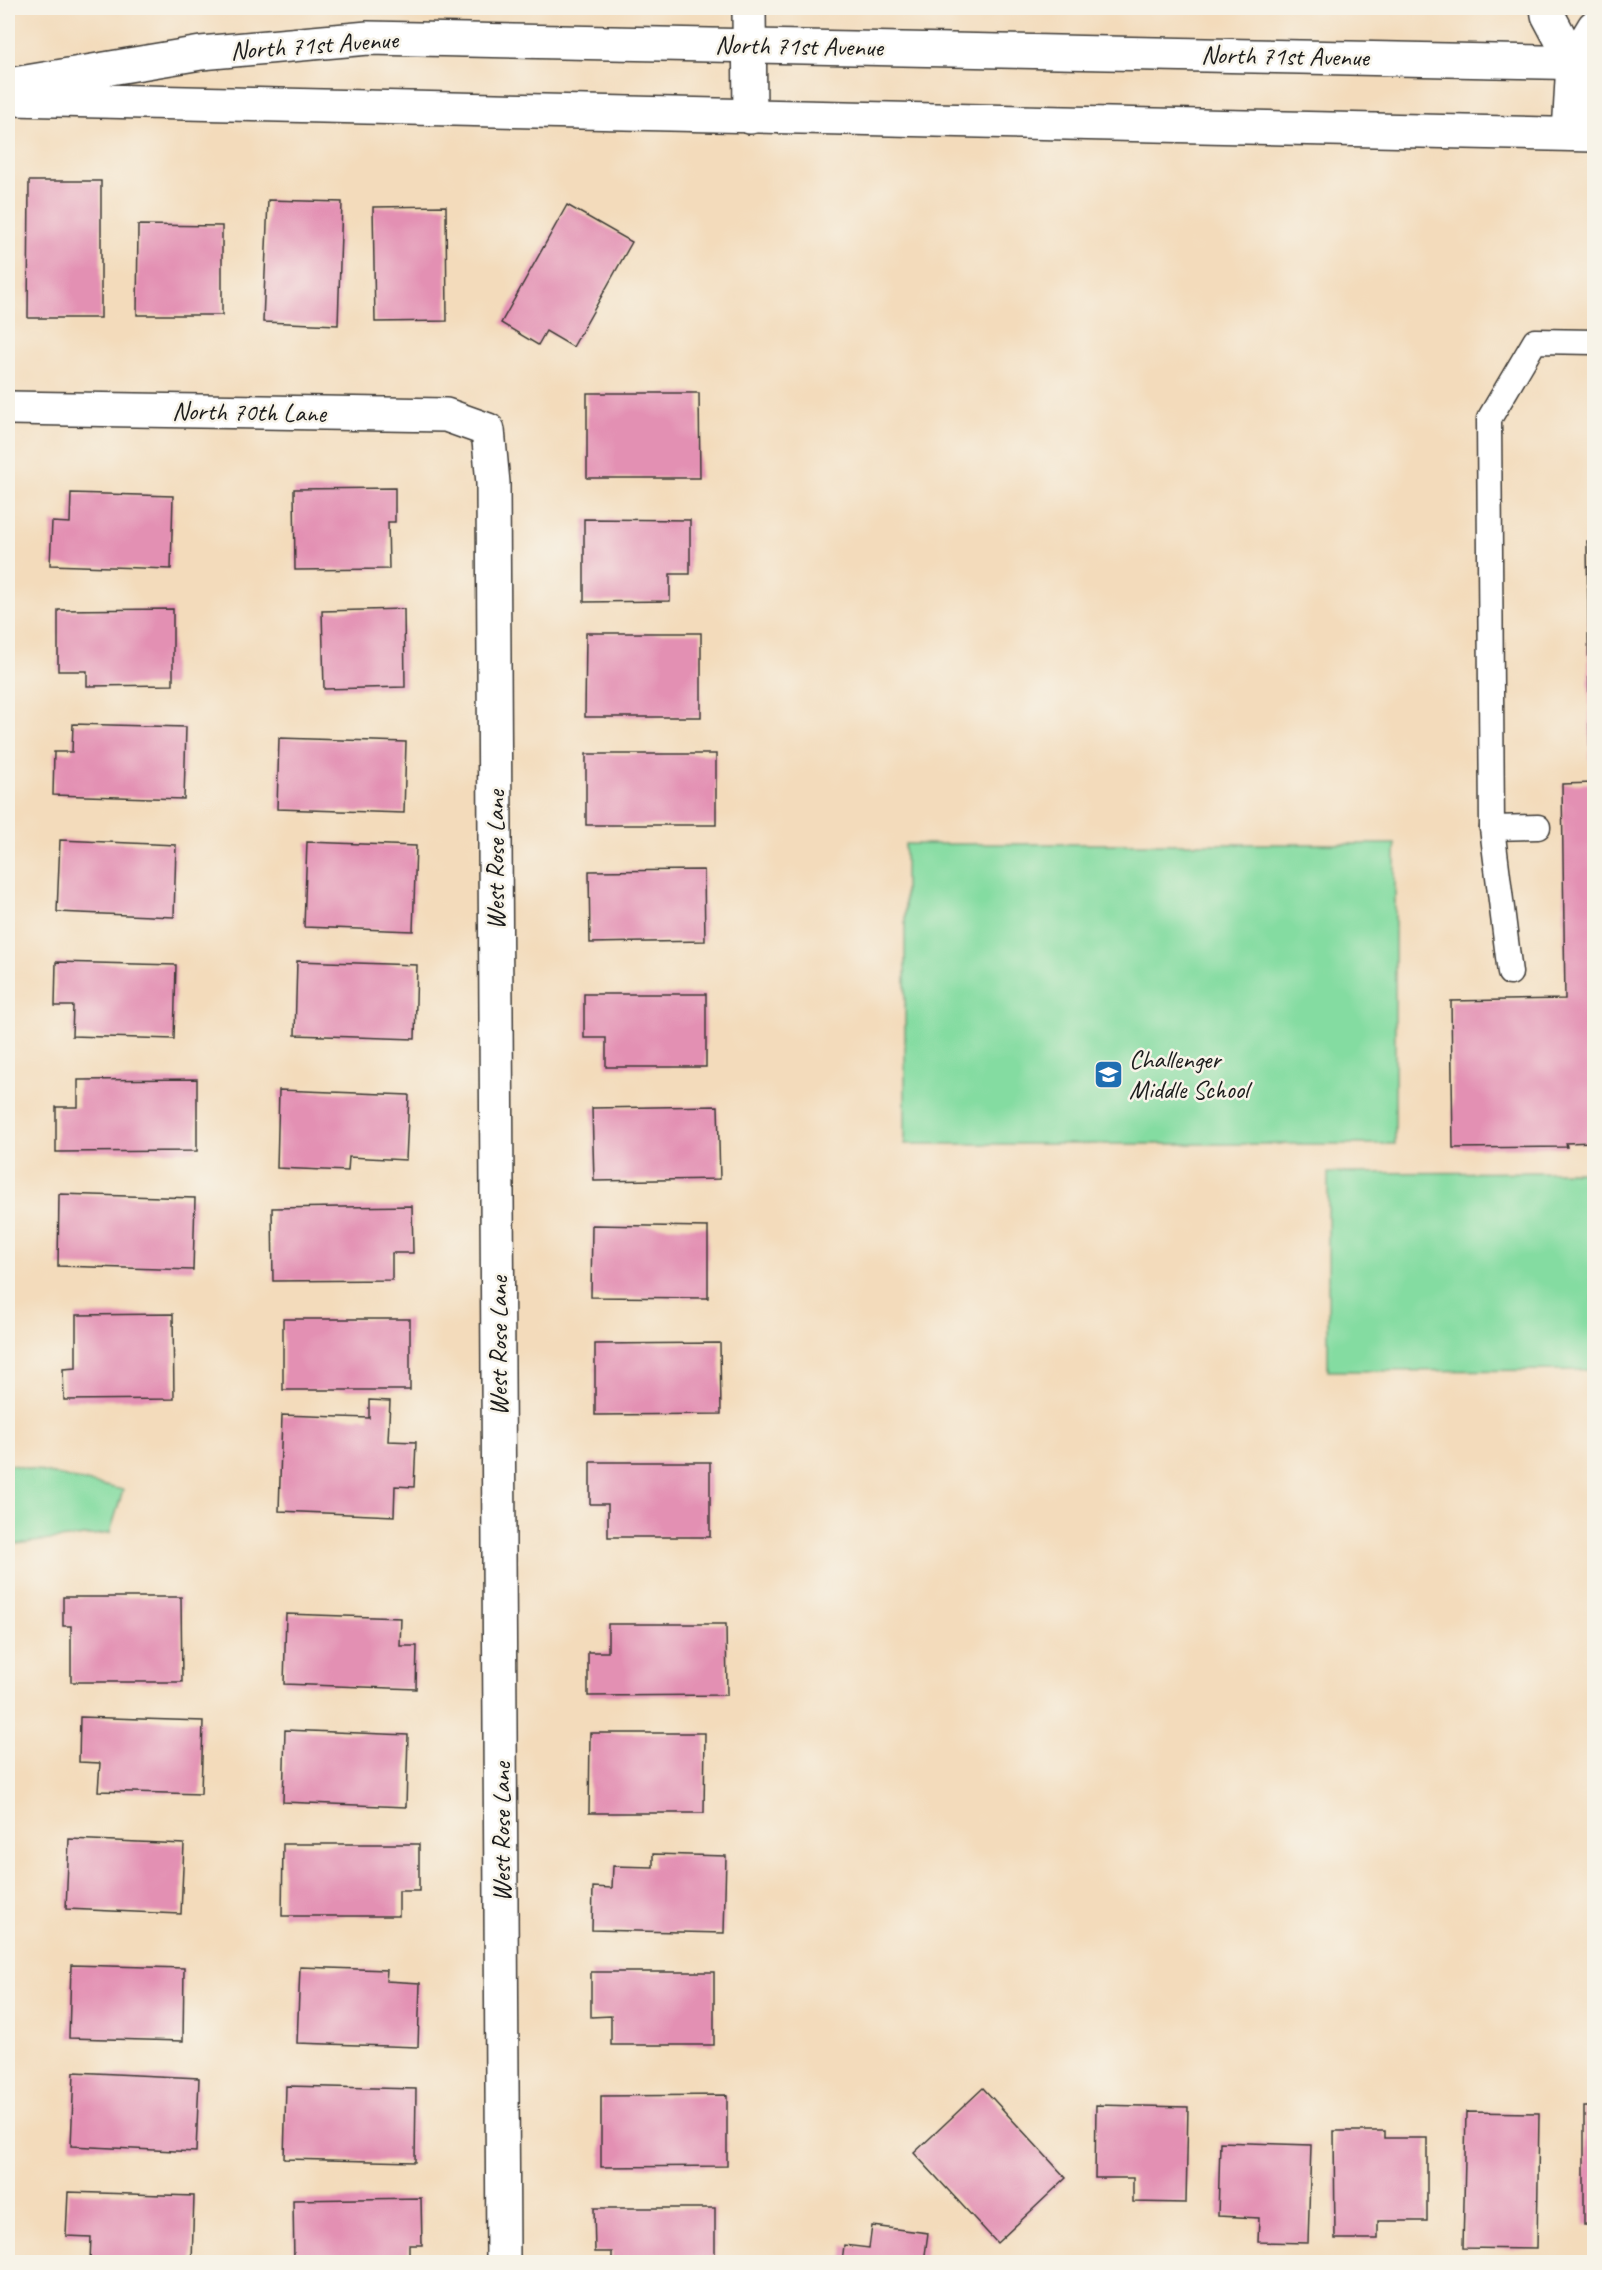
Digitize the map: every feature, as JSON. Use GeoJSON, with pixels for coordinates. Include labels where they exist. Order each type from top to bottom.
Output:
{"type":"FeatureCollection","features":[{"type":"Feature","properties":{"kind":"street"},"geometry":{"type":"LineString","coordinates":[[749,8],[750,117]]}},
{"type":"Feature","properties":{"kind":"street"},"geometry":{"type":"LineString","coordinates":[[1547,8],[1548,15],[1584,63]]}},
{"type":"Feature","properties":{"kind":"street"},"geometry":{"type":"LineString","coordinates":[[1582,134],[1584,63],[1594,27]]}},
{"type":"Feature","properties":{"kind":"street","name":"North 71st Avenue"},"geometry":{"type":"LineString","coordinates":[[8,85],[201,53],[368,38],[1584,63]]}},
{"type":"Feature","properties":{"kind":"street","name":"North 71st Avenue"},"geometry":{"type":"LineString","coordinates":[[8,99],[1582,134]]}},
{"type":"Feature","properties":{"kind":"street","name":"North 70th Lane"},"geometry":{"type":"LineString","coordinates":[[8,408],[446,415],[488,430]]}},
{"type":"Feature","properties":{"kind":"street","name":"West Rose Lane"},"geometry":{"type":"LineString","coordinates":[[488,430],[493,483],[503,2262]]}},
{"type":"Feature","properties":{"kind":"lane"},"geometry":{"type":"LineString","coordinates":[[1510,973],[1492,828],[1489,419],[1535,341],[1594,342]]}},
{"type":"Feature","properties":{"kind":"lane"},"geometry":{"type":"LineString","coordinates":[[1492,828],[1538,827]]}},
{"type":"Feature","properties":{"kind":"green space"},"geometry":{"type":"Polygon","coordinates":[[[905,844],[1395,844],[1395,1144],[905,1144],[905,844]]]}},
{"type":"Feature","properties":{"kind":"green space"},"geometry":{"type":"Polygon","coordinates":[[[1594,1172],[1594,1370],[1328,1371],[1328,1173],[1594,1172]]]}},
{"type":"Feature","properties":{"kind":"green space"},"geometry":{"type":"Polygon","coordinates":[[[8,1464],[123,1490],[110,1533],[8,1545],[8,1464]]]}},
{"type":"Feature","properties":{"kind":"building"},"geometry":{"type":"Polygon","coordinates":[[[29,181],[101,181],[101,318],[28,318],[29,181]]]}},
{"type":"Feature","properties":{"kind":"building"},"geometry":{"type":"Polygon","coordinates":[[[268,200],[342,202],[338,325],[263,322],[268,200]]]}},
{"type":"Feature","properties":{"kind":"building"},"geometry":{"type":"Polygon","coordinates":[[[567,205],[632,242],[573,347],[546,331],[538,345],[501,323],[567,205]]]}},
{"type":"Feature","properties":{"kind":"building"},"geometry":{"type":"Polygon","coordinates":[[[446,206],[447,321],[375,322],[373,207],[446,206]]]}},
{"type":"Feature","properties":{"kind":"building"},"geometry":{"type":"Polygon","coordinates":[[[138,225],[222,226],[222,315],[137,315],[138,225]]]}},
{"type":"Feature","properties":{"kind":"building"},"geometry":{"type":"Polygon","coordinates":[[[587,393],[699,393],[700,478],[587,478],[587,393]]]}},
{"type":"Feature","properties":{"kind":"building"},"geometry":{"type":"Polygon","coordinates":[[[395,488],[395,522],[388,522],[389,569],[295,570],[294,489],[395,488]]]}},
{"type":"Feature","properties":{"kind":"building"},"geometry":{"type":"Polygon","coordinates":[[[71,493],[173,496],[171,569],[50,565],[52,522],[70,523],[71,493]]]}},
{"type":"Feature","properties":{"kind":"building"},"geometry":{"type":"Polygon","coordinates":[[[584,519],[690,520],[690,574],[670,574],[670,601],[584,602],[584,519]]]}},
{"type":"Feature","properties":{"kind":"building"},"geometry":{"type":"Polygon","coordinates":[[[1587,541],[1594,541],[1594,779],[1590,779],[1587,541]]]}},
{"type":"Feature","properties":{"kind":"building"},"geometry":{"type":"Polygon","coordinates":[[[173,609],[173,685],[87,686],[87,671],[58,671],[58,610],[173,609]]]}},
{"type":"Feature","properties":{"kind":"building"},"geometry":{"type":"Polygon","coordinates":[[[404,609],[405,687],[324,689],[322,611],[404,609]]]}},
{"type":"Feature","properties":{"kind":"building"},"geometry":{"type":"Polygon","coordinates":[[[586,633],[701,633],[701,717],[585,717],[586,633]]]}},
{"type":"Feature","properties":{"kind":"building"},"geometry":{"type":"Polygon","coordinates":[[[73,724],[186,727],[184,799],[53,795],[54,752],[72,752],[73,724]]]}},
{"type":"Feature","properties":{"kind":"building"},"geometry":{"type":"Polygon","coordinates":[[[279,738],[406,742],[404,813],[277,809],[279,738]]]}},
{"type":"Feature","properties":{"kind":"building"},"geometry":{"type":"Polygon","coordinates":[[[586,754],[716,754],[716,825],[586,825],[586,754]]]}},
{"type":"Feature","properties":{"kind":"building"},"geometry":{"type":"Polygon","coordinates":[[[1594,783],[1594,1142],[1566,1143],[1567,1147],[1453,1148],[1451,1001],[1565,999],[1562,784],[1594,783]]]}},
{"type":"Feature","properties":{"kind":"building"},"geometry":{"type":"Polygon","coordinates":[[[60,840],[176,845],[174,917],[57,912],[60,840]]]}},
{"type":"Feature","properties":{"kind":"building"},"geometry":{"type":"Polygon","coordinates":[[[307,842],[416,846],[413,931],[304,927],[307,842]]]}},
{"type":"Feature","properties":{"kind":"building"},"geometry":{"type":"Polygon","coordinates":[[[704,870],[705,941],[590,943],[589,871],[704,870]]]}},
{"type":"Feature","properties":{"kind":"building"},"geometry":{"type":"Polygon","coordinates":[[[297,961],[417,965],[415,1039],[295,1035],[297,961]]]}},
{"type":"Feature","properties":{"kind":"building"},"geometry":{"type":"Polygon","coordinates":[[[56,962],[176,965],[174,1039],[72,1036],[73,1006],[55,1006],[56,962]]]}},
{"type":"Feature","properties":{"kind":"building"},"geometry":{"type":"Polygon","coordinates":[[[584,994],[706,994],[706,1067],[606,1067],[606,1038],[584,1038],[584,994]]]}},
{"type":"Feature","properties":{"kind":"building"},"geometry":{"type":"Polygon","coordinates":[[[197,1079],[197,1151],[56,1152],[56,1107],[78,1107],[78,1080],[197,1079]]]}},
{"type":"Feature","properties":{"kind":"building"},"geometry":{"type":"Polygon","coordinates":[[[279,1090],[409,1095],[406,1160],[349,1157],[348,1171],[277,1168],[279,1090]]]}},
{"type":"Feature","properties":{"kind":"building"},"geometry":{"type":"Polygon","coordinates":[[[718,1106],[720,1179],[594,1181],[592,1108],[718,1106]]]}},
{"type":"Feature","properties":{"kind":"building"},"geometry":{"type":"Polygon","coordinates":[[[59,1194],[195,1198],[193,1270],[58,1266],[59,1194]]]}},
{"type":"Feature","properties":{"kind":"building"},"geometry":{"type":"Polygon","coordinates":[[[412,1206],[413,1253],[392,1253],[392,1280],[273,1281],[272,1208],[412,1206]]]}},
{"type":"Feature","properties":{"kind":"building"},"geometry":{"type":"Polygon","coordinates":[[[592,1225],[708,1227],[708,1298],[591,1297],[592,1225]]]}},
{"type":"Feature","properties":{"kind":"building"},"geometry":{"type":"Polygon","coordinates":[[[173,1314],[174,1399],[64,1400],[63,1369],[76,1368],[76,1315],[173,1314]]]}},
{"type":"Feature","properties":{"kind":"building"},"geometry":{"type":"Polygon","coordinates":[[[283,1319],[410,1319],[410,1390],[283,1390],[283,1319]]]}},
{"type":"Feature","properties":{"kind":"building"},"geometry":{"type":"Polygon","coordinates":[[[720,1343],[721,1414],[595,1415],[595,1344],[720,1343]]]}},
{"type":"Feature","properties":{"kind":"building"},"geometry":{"type":"Polygon","coordinates":[[[369,1400],[390,1401],[388,1441],[416,1442],[414,1487],[395,1486],[394,1516],[279,1511],[282,1415],[369,1418],[369,1400]]]}},
{"type":"Feature","properties":{"kind":"building"},"geometry":{"type":"Polygon","coordinates":[[[590,1462],[710,1462],[710,1537],[608,1537],[608,1504],[590,1504],[590,1462]]]}},
{"type":"Feature","properties":{"kind":"building"},"geometry":{"type":"Polygon","coordinates":[[[63,1597],[181,1597],[182,1682],[71,1682],[71,1626],[63,1626],[63,1597]]]}},
{"type":"Feature","properties":{"kind":"building"},"geometry":{"type":"Polygon","coordinates":[[[286,1614],[401,1618],[400,1646],[417,1646],[416,1689],[284,1684],[286,1614]]]}},
{"type":"Feature","properties":{"kind":"building"},"geometry":{"type":"Polygon","coordinates":[[[608,1624],[726,1624],[727,1695],[588,1696],[588,1652],[608,1652],[608,1624]]]}},
{"type":"Feature","properties":{"kind":"building"},"geometry":{"type":"Polygon","coordinates":[[[80,1717],[203,1721],[201,1794],[98,1791],[100,1763],[79,1762],[80,1717]]]}},
{"type":"Feature","properties":{"kind":"building"},"geometry":{"type":"Polygon","coordinates":[[[285,1730],[408,1735],[406,1807],[283,1802],[285,1730]]]}},
{"type":"Feature","properties":{"kind":"building"},"geometry":{"type":"Polygon","coordinates":[[[590,1733],[705,1733],[704,1813],[589,1813],[590,1733]]]}},
{"type":"Feature","properties":{"kind":"building"},"geometry":{"type":"Polygon","coordinates":[[[69,1839],[184,1844],[181,1914],[66,1909],[69,1839]]]}},
{"type":"Feature","properties":{"kind":"building"},"geometry":{"type":"Polygon","coordinates":[[[283,1844],[419,1844],[419,1891],[399,1891],[399,1916],[282,1916],[283,1844]]]}},
{"type":"Feature","properties":{"kind":"building"},"geometry":{"type":"Polygon","coordinates":[[[653,1854],[726,1856],[724,1933],[592,1930],[593,1887],[612,1888],[613,1866],[653,1867],[653,1854]]]}},
{"type":"Feature","properties":{"kind":"building"},"geometry":{"type":"Polygon","coordinates":[[[71,1965],[184,1968],[183,2041],[69,2038],[71,1965]]]}},
{"type":"Feature","properties":{"kind":"building"},"geometry":{"type":"Polygon","coordinates":[[[300,1967],[387,1970],[386,1981],[420,1983],[418,2047],[297,2043],[300,1967]]]}},
{"type":"Feature","properties":{"kind":"building"},"geometry":{"type":"Polygon","coordinates":[[[591,1972],[714,1972],[714,2045],[611,2045],[611,2016],[591,2017],[591,1972]]]}},
{"type":"Feature","properties":{"kind":"building"},"geometry":{"type":"Polygon","coordinates":[[[74,2072],[199,2078],[196,2152],[71,2146],[74,2072]]]}},
{"type":"Feature","properties":{"kind":"building"},"geometry":{"type":"Polygon","coordinates":[[[286,2086],[416,2089],[415,2162],[284,2159],[286,2086]]]}},
{"type":"Feature","properties":{"kind":"building"},"geometry":{"type":"Polygon","coordinates":[[[983,2088],[1066,2178],[997,2243],[914,2153],[983,2088]]]}},
{"type":"Feature","properties":{"kind":"building"},"geometry":{"type":"Polygon","coordinates":[[[727,2095],[727,2166],[601,2167],[601,2096],[727,2095]]]}},
{"type":"Feature","properties":{"kind":"building"},"geometry":{"type":"Polygon","coordinates":[[[1096,2105],[1188,2107],[1186,2203],[1133,2202],[1133,2178],[1095,2178],[1096,2105]]]}},
{"type":"Feature","properties":{"kind":"building"},"geometry":{"type":"Polygon","coordinates":[[[1584,2107],[1594,2107],[1594,2225],[1584,2225],[1584,2107]]]}},
{"type":"Feature","properties":{"kind":"building"},"geometry":{"type":"Polygon","coordinates":[[[1466,2112],[1539,2113],[1537,2249],[1463,2248],[1466,2112]]]}},
{"type":"Feature","properties":{"kind":"building"},"geometry":{"type":"Polygon","coordinates":[[[1334,2131],[1385,2131],[1385,2138],[1427,2138],[1427,2221],[1378,2221],[1378,2239],[1335,2239],[1334,2131]]]}},
{"type":"Feature","properties":{"kind":"building"},"geometry":{"type":"Polygon","coordinates":[[[1220,2142],[1311,2145],[1308,2243],[1258,2242],[1259,2218],[1218,2216],[1220,2142]]]}},
{"type":"Feature","properties":{"kind":"building"},"geometry":{"type":"Polygon","coordinates":[[[68,2192],[194,2196],[192,2262],[90,2262],[91,2237],[66,2236],[68,2192]]]}},
{"type":"Feature","properties":{"kind":"building"},"geometry":{"type":"Polygon","coordinates":[[[421,2198],[422,2245],[409,2245],[409,2262],[294,2262],[293,2200],[421,2198]]]}},
{"type":"Feature","properties":{"kind":"building"},"geometry":{"type":"Polygon","coordinates":[[[594,2208],[715,2208],[715,2262],[612,2262],[612,2252],[595,2252],[594,2208]]]}},
{"type":"Feature","properties":{"kind":"building"},"geometry":{"type":"Polygon","coordinates":[[[872,2226],[928,2233],[924,2262],[842,2262],[844,2245],[869,2248],[872,2226]]]}},
{"type":"Feature","properties":{"kind":"place","name":"Challenger Middle School"},"geometry":{"type":"Point","coordinates":[1108,1074]}}]}
